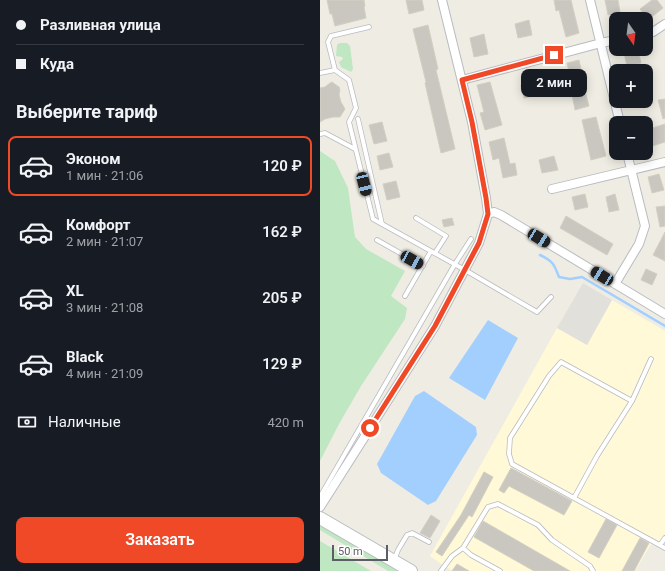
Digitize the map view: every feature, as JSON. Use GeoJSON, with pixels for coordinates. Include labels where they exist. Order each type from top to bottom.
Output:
{"type":"FeatureCollection","features":[{"type":"Feature","properties":{"kind":"street"},"geometry":{"type":"LineString","coordinates":[[321,506],[435,326],[479,243],[488,214],[472,122],[442,0]]}},
{"type":"Feature","properties":{"kind":"street"},"geometry":{"type":"LineString","coordinates":[[590,0],[618,116]]}},
{"type":"Feature","properties":{"kind":"street"},"geometry":{"type":"LineString","coordinates":[[653,32],[665,24]]}},
{"type":"Feature","properties":{"kind":"street"},"geometry":{"type":"LineString","coordinates":[[462,80],[609,41]]}},
{"type":"Feature","properties":{"kind":"street"},"geometry":{"type":"LineString","coordinates":[[615,284],[639,244],[645,226],[629,160]]}},
{"type":"Feature","properties":{"kind":"street"},"geometry":{"type":"LineString","coordinates":[[552,190],[665,162]]}},
{"type":"Feature","properties":{"kind":"street"},"geometry":{"type":"LineString","coordinates":[[488,214],[494,212],[501,215],[665,314]]}},
{"type":"Feature","properties":{"kind":"street"},"geometry":{"type":"LineString","coordinates":[[320,518],[411,571]]}},
{"type":"Feature","properties":{"kind":"lane"},"geometry":{"type":"LineString","coordinates":[[369,26],[331,36],[328,42],[335,70],[349,80],[356,108],[349,122],[373,219],[455,264],[537,312],[551,297]]}},
{"type":"Feature","properties":{"kind":"lane"},"geometry":{"type":"LineString","coordinates":[[320,73],[335,70]]}},
{"type":"Feature","properties":{"kind":"lane"},"geometry":{"type":"LineString","coordinates":[[358,119],[382,224]]}},
{"type":"Feature","properties":{"kind":"lane"},"geometry":{"type":"LineString","coordinates":[[320,134],[325,132],[355,149]]}},
{"type":"Feature","properties":{"kind":"lane"},"geometry":{"type":"LineString","coordinates":[[404,296],[423,266],[446,236],[416,218]]}},
{"type":"Feature","properties":{"kind":"lane"},"geometry":{"type":"LineString","coordinates":[[321,506],[321,495],[471,239]]}},
{"type":"Feature","properties":{"kind":"lane"},"geometry":{"type":"LineString","coordinates":[[377,240],[423,266]]}},
{"type":"Feature","properties":{"kind":"lane"},"geometry":{"type":"LineString","coordinates":[[574,498],[597,456],[632,401],[651,359]]}},
{"type":"Feature","properties":{"kind":"lane"},"geometry":{"type":"LineString","coordinates":[[632,401],[561,362],[549,376],[510,438],[509,454],[512,464],[665,548]]}},
{"type":"Feature","properties":{"kind":"lane"},"geometry":{"type":"LineString","coordinates":[[440,571],[452,556],[463,548],[488,507],[498,504],[538,525],[552,540],[590,566],[593,571]]}},
{"type":"Feature","properties":{"kind":"lane"},"geometry":{"type":"LineString","coordinates":[[393,561],[407,535],[412,533],[429,542]]}},
{"type":"Feature","properties":{"kind":"lane"},"geometry":{"type":"LineString","coordinates":[[660,545],[665,538]]}},
{"type":"Feature","properties":{"kind":"lane"},"geometry":{"type":"LineString","coordinates":[[463,548],[471,555],[500,571]]}},
{"type":"Feature","properties":{"kind":"shaded area"},"geometry":{"type":"Polygon","coordinates":[[[583,283],[612,300],[587,345],[557,328],[583,283]]]}},
{"type":"Feature","properties":{"kind":"shaded area"},"geometry":{"type":"Polygon","coordinates":[[[612,300],[665,331],[665,539],[655,546],[651,544],[635,571],[453,571],[444,566],[430,556],[557,328],[587,345],[612,300]]]}},
{"type":"Feature","properties":{"kind":"green space"},"geometry":{"type":"Polygon","coordinates":[[[340,43],[347,43],[350,46],[353,69],[351,72],[341,67],[339,62],[343,59],[342,57],[336,56],[337,45],[340,43]]]}},
{"type":"Feature","properties":{"kind":"green space"},"geometry":{"type":"Polygon","coordinates":[[[320,151],[335,161],[348,188],[355,237],[366,249],[405,271],[391,296],[407,308],[405,319],[361,386],[320,461],[320,151]]]}},
{"type":"Feature","properties":{"kind":"green space"},"geometry":{"type":"Polygon","coordinates":[[[320,525],[398,571],[388,571],[320,530],[320,525]]]}},
{"type":"Feature","properties":{"kind":"green space"},"geometry":{"type":"Polygon","coordinates":[[[320,541],[371,571],[320,571],[320,541]]]}},
{"type":"Feature","properties":{"kind":"water"},"geometry":{"type":"Polygon","coordinates":[[[488,320],[518,338],[485,400],[449,378],[488,320]]]}},
{"type":"Feature","properties":{"kind":"water"},"geometry":{"type":"Polygon","coordinates":[[[424,391],[476,427],[477,435],[436,501],[428,505],[381,473],[377,464],[415,396],[424,391]]]}},
{"type":"Feature","properties":{"kind":"building"},"geometry":{"type":"Polygon","coordinates":[[[327,0],[364,0],[366,18],[335,26],[332,14],[330,14],[327,0]]]}},
{"type":"Feature","properties":{"kind":"building"},"geometry":{"type":"Polygon","coordinates":[[[406,0],[422,0],[424,10],[409,14],[406,0]]]}},
{"type":"Feature","properties":{"kind":"building"},"geometry":{"type":"Polygon","coordinates":[[[554,0],[571,0],[579,33],[566,37],[559,10],[556,11],[554,0]]]}},
{"type":"Feature","properties":{"kind":"building"},"geometry":{"type":"Polygon","coordinates":[[[605,0],[618,0],[620,12],[609,12],[608,15],[605,0]]]}},
{"type":"Feature","properties":{"kind":"building"},"geometry":{"type":"Polygon","coordinates":[[[652,0],[657,0],[663,8],[653,16],[653,12],[642,12],[640,9],[652,0]]]}},
{"type":"Feature","properties":{"kind":"building"},"geometry":{"type":"Polygon","coordinates":[[[529,20],[532,35],[518,38],[515,24],[529,20]]]}},
{"type":"Feature","properties":{"kind":"building"},"geometry":{"type":"Polygon","coordinates":[[[428,25],[438,69],[436,70],[455,149],[441,153],[413,29],[428,25]]]}},
{"type":"Feature","properties":{"kind":"building"},"geometry":{"type":"Polygon","coordinates":[[[484,34],[488,54],[474,57],[470,38],[484,34]]]}},
{"type":"Feature","properties":{"kind":"building"},"geometry":{"type":"Polygon","coordinates":[[[625,56],[639,56],[641,63],[627,64],[625,56]]]}},
{"type":"Feature","properties":{"kind":"building"},"geometry":{"type":"Polygon","coordinates":[[[579,60],[582,74],[570,77],[567,63],[579,60]]]}},
{"type":"Feature","properties":{"kind":"building"},"geometry":{"type":"Polygon","coordinates":[[[332,82],[339,87],[339,95],[345,109],[340,117],[325,119],[320,122],[320,88],[325,87],[332,82]]]}},
{"type":"Feature","properties":{"kind":"building"},"geometry":{"type":"Polygon","coordinates":[[[490,82],[502,125],[485,130],[480,113],[484,112],[477,85],[490,82]]]}},
{"type":"Feature","properties":{"kind":"building"},"geometry":{"type":"Polygon","coordinates":[[[535,82],[538,95],[524,98],[521,85],[535,82]]]}},
{"type":"Feature","properties":{"kind":"building"},"geometry":{"type":"Polygon","coordinates":[[[585,91],[589,106],[575,110],[572,94],[585,91]]]}},
{"type":"Feature","properties":{"kind":"building"},"geometry":{"type":"Polygon","coordinates":[[[665,99],[665,118],[663,119],[658,100],[665,99]]]}},
{"type":"Feature","properties":{"kind":"building"},"geometry":{"type":"Polygon","coordinates":[[[596,117],[606,156],[591,160],[582,120],[596,117]]]}},
{"type":"Feature","properties":{"kind":"building"},"geometry":{"type":"Polygon","coordinates":[[[382,122],[387,141],[374,144],[369,125],[382,122]]]}},
{"type":"Feature","properties":{"kind":"building"},"geometry":{"type":"Polygon","coordinates":[[[665,124],[665,142],[653,146],[653,128],[665,124]]]}},
{"type":"Feature","properties":{"kind":"building"},"geometry":{"type":"Polygon","coordinates":[[[504,138],[510,164],[515,163],[517,175],[503,178],[499,158],[493,160],[489,142],[504,138]]]}},
{"type":"Feature","properties":{"kind":"building"},"geometry":{"type":"Polygon","coordinates":[[[389,153],[393,167],[380,170],[377,156],[389,153]]]}},
{"type":"Feature","properties":{"kind":"building"},"geometry":{"type":"Polygon","coordinates":[[[554,156],[558,170],[542,173],[539,160],[554,156]]]}},
{"type":"Feature","properties":{"kind":"building"},"geometry":{"type":"Polygon","coordinates":[[[659,174],[664,190],[652,193],[648,177],[659,174]]]}},
{"type":"Feature","properties":{"kind":"building"},"geometry":{"type":"Polygon","coordinates":[[[396,181],[400,197],[387,200],[383,184],[396,181]]]}},
{"type":"Feature","properties":{"kind":"building"},"geometry":{"type":"Polygon","coordinates":[[[585,194],[588,207],[575,210],[572,197],[585,194]]]}},
{"type":"Feature","properties":{"kind":"building"},"geometry":{"type":"Polygon","coordinates":[[[615,194],[619,210],[609,212],[606,197],[615,194]]]}},
{"type":"Feature","properties":{"kind":"building"},"geometry":{"type":"Polygon","coordinates":[[[665,206],[665,226],[660,227],[656,207],[665,206]]]}},
{"type":"Feature","properties":{"kind":"building"},"geometry":{"type":"Polygon","coordinates":[[[566,216],[613,244],[607,255],[560,228],[566,216]]]}},
{"type":"Feature","properties":{"kind":"building"},"geometry":{"type":"Polygon","coordinates":[[[452,218],[454,225],[444,227],[442,220],[452,218]]]}},
{"type":"Feature","properties":{"kind":"building"},"geometry":{"type":"Polygon","coordinates":[[[665,232],[665,261],[653,255],[665,232]]]}},
{"type":"Feature","properties":{"kind":"building"},"geometry":{"type":"Polygon","coordinates":[[[646,269],[657,274],[652,285],[641,280],[646,269]]]}},
{"type":"Feature","properties":{"kind":"building"},"geometry":{"type":"Polygon","coordinates":[[[511,468],[572,501],[564,515],[509,486],[504,493],[499,490],[511,468]]]}},
{"type":"Feature","properties":{"kind":"building"},"geometry":{"type":"Polygon","coordinates":[[[484,472],[493,477],[472,517],[469,515],[442,556],[436,552],[461,515],[484,472]]]}},
{"type":"Feature","properties":{"kind":"building"},"geometry":{"type":"Polygon","coordinates":[[[431,515],[440,521],[430,538],[420,533],[431,515]]]}},
{"type":"Feature","properties":{"kind":"building"},"geometry":{"type":"Polygon","coordinates":[[[606,519],[617,525],[599,558],[588,552],[606,519]]]}},
{"type":"Feature","properties":{"kind":"building"},"geometry":{"type":"Polygon","coordinates":[[[483,521],[570,571],[534,571],[474,537],[483,521]]]}},
{"type":"Feature","properties":{"kind":"building"},"geometry":{"type":"Polygon","coordinates":[[[640,538],[649,543],[634,571],[622,571],[640,538]]]}},
{"type":"Feature","properties":{"kind":"building"},"geometry":{"type":"Polygon","coordinates":[[[457,564],[469,571],[452,571],[457,564]]]}},
{"type":"Feature","properties":{"kind":"waterway"},"geometry":{"type":"LineString","coordinates":[[540,255],[552,263],[559,277],[570,279],[582,277],[665,326]]}},
{"type":"Feature","properties":{"kind":"route"},"geometry":{"type":"LineString","coordinates":[[370,428],[435,326],[479,243],[488,214],[472,122],[462,80],[554,55]]}}]}
